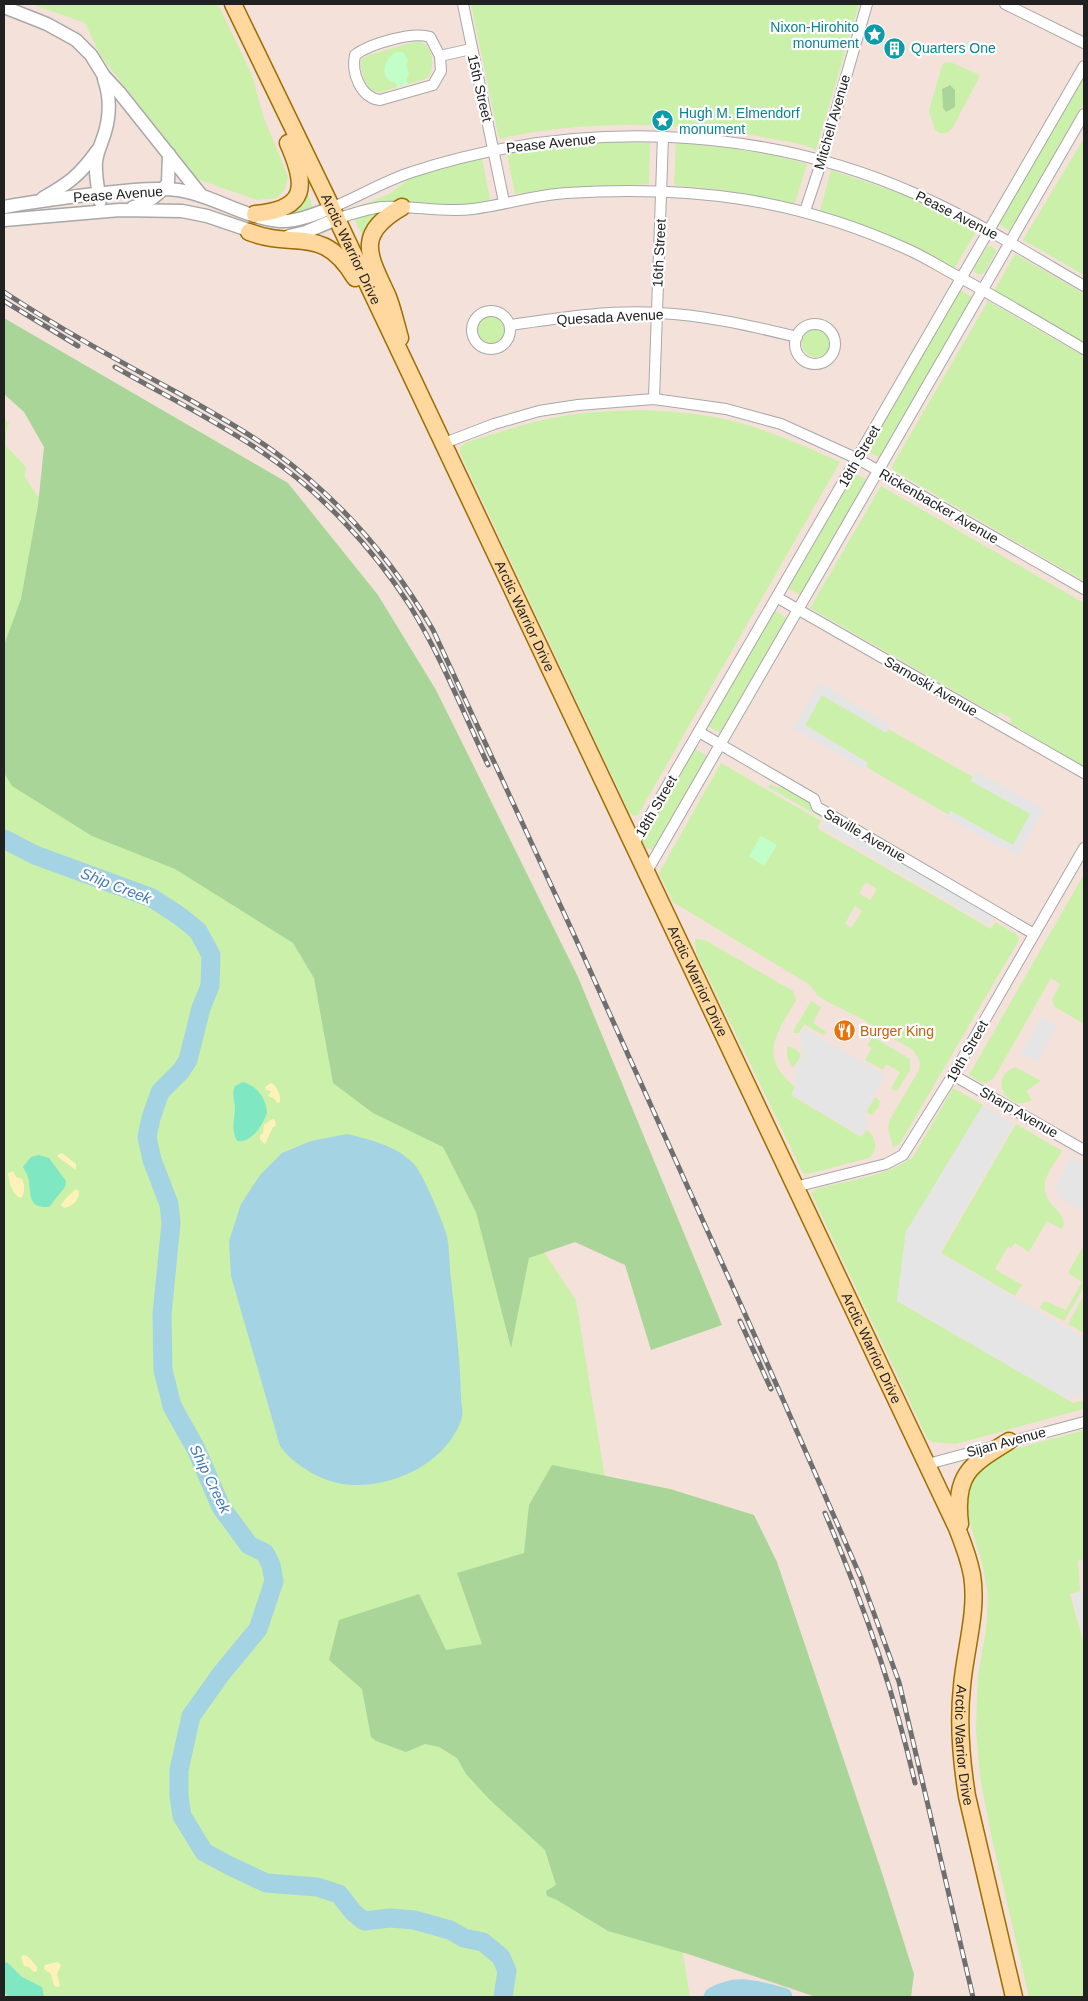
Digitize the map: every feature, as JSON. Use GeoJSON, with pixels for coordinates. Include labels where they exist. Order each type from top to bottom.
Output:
{"type":"FeatureCollection","features":[{"type":"Feature","properties":{"kind":"main road","name":"Arctic Warrior Drive"},"geometry":{"type":"LineString","coordinates":[[233,4],[928,1464],[963,1544],[972,1577],[973,1602],[962,1686],[960,1716],[962,1766],[967,1796],[1014,1997]]}},
{"type":"Feature","properties":{"kind":"main road"},"geometry":{"type":"LineString","coordinates":[[255,214],[274,212],[290,206],[300,188],[295,158],[275,110],[267,77]]}},
{"type":"Feature","properties":{"kind":"main road"},"geometry":{"type":"LineString","coordinates":[[402,208],[378,224],[369,243],[369,253],[394,313],[408,371]]}},
{"type":"Feature","properties":{"kind":"main road"},"geometry":{"type":"LineString","coordinates":[[249,232],[274,239],[312,241],[333,251],[348,267],[376,322],[396,347]]}},
{"type":"Feature","properties":{"kind":"main road"},"geometry":{"type":"LineString","coordinates":[[963,1544],[959,1491],[967,1473],[978,1460],[1009,1441]]}},
{"type":"Feature","properties":{"kind":"street","name":"15th Street"},"geometry":{"type":"LineString","coordinates":[[463,4],[504,202]]}},
{"type":"Feature","properties":{"kind":"street","name":"Mitchell Avenue"},"geometry":{"type":"LineString","coordinates":[[805,211],[822,160],[867,4]]}},
{"type":"Feature","properties":{"kind":"street"},"geometry":{"type":"LineString","coordinates":[[1005,4],[1084,43]]}},
{"type":"Feature","properties":{"kind":"street"},"geometry":{"type":"LineString","coordinates":[[4,6],[47,24],[76,40],[91,55],[104,76],[202,195]]}},
{"type":"Feature","properties":{"kind":"street"},"geometry":{"type":"LineString","coordinates":[[423,34],[430,37],[440,56],[441,71],[433,85],[380,100],[372,99],[365,94],[353,63],[354,55],[362,49],[412,35],[423,34]]}},
{"type":"Feature","properties":{"kind":"street"},"geometry":{"type":"LineString","coordinates":[[440,56],[471,49]]}},
{"type":"Feature","properties":{"kind":"street","name":"18th Street"},"geometry":{"type":"LineString","coordinates":[[633,845],[778,598],[1084,66]]}},
{"type":"Feature","properties":{"kind":"street"},"geometry":{"type":"LineString","coordinates":[[39,200],[71,182],[84,170],[98,149],[105,131],[109,110],[108,90],[104,76]]}},
{"type":"Feature","properties":{"kind":"street","name":"18th Street"},"geometry":{"type":"LineString","coordinates":[[646,872],[1084,114]]}},
{"type":"Feature","properties":{"kind":"street","name":"Pease Avenue"},"geometry":{"type":"LineString","coordinates":[[4,220],[114,211],[182,211],[207,216],[249,232],[274,236],[292,236],[306,232],[334,213],[410,173],[494,150],[555,141],[617,136],[663,136],[728,142],[822,160],[915,193],[976,222],[1084,286]]}},
{"type":"Feature","properties":{"kind":"street","name":"16th Street"},"geometry":{"type":"LineString","coordinates":[[654,399],[663,136]]}},
{"type":"Feature","properties":{"kind":"street"},"geometry":{"type":"LineString","coordinates":[[98,149],[96,164],[100,202],[114,211],[143,204],[154,198],[162,190],[168,183],[168,154]]}},
{"type":"Feature","properties":{"kind":"street","name":"Pease Avenue"},"geometry":{"type":"LineString","coordinates":[[4,207],[39,200],[99,194],[177,190],[202,195],[255,214],[280,220],[382,207],[452,211],[474,209],[504,202],[564,193],[662,191],[719,195],[805,211],[910,250],[961,279],[983,289],[1084,349]]}},
{"type":"Feature","properties":{"kind":"street","name":"Quesada Avenue"},"geometry":{"type":"LineString","coordinates":[[510,325],[577,315],[657,312],[725,321],[797,337]]}},
{"type":"Feature","properties":{"kind":"street","name":"Rickenbacker Avenue"},"geometry":{"type":"LineString","coordinates":[[442,444],[494,424],[539,411],[578,405],[654,399],[726,409],[781,424],[858,459],[1084,589]]}},
{"type":"Feature","properties":{"kind":"street","name":"Sarnoski Avenue"},"geometry":{"type":"LineString","coordinates":[[778,598],[1084,773]]}},
{"type":"Feature","properties":{"kind":"street","name":"Saville Avenue"},"geometry":{"type":"LineString","coordinates":[[699,732],[814,799],[817,807],[1034,934]]}},
{"type":"Feature","properties":{"kind":"street","name":"19th Street"},"geometry":{"type":"LineString","coordinates":[[795,1187],[886,1164],[903,1155],[953,1075],[1084,848]]}},
{"type":"Feature","properties":{"kind":"street","name":"Sharp Avenue"},"geometry":{"type":"LineString","coordinates":[[953,1075],[1084,1150]]}},
{"type":"Feature","properties":{"kind":"street","name":"Sijan Avenue"},"geometry":{"type":"LineString","coordinates":[[928,1464],[1084,1422]]}},
{"type":"Feature","properties":{"kind":"shaded area"},"geometry":{"type":"Polygon","coordinates":[[[4,4],[1084,4],[1084,1997],[4,1997],[4,4]]]}},
{"type":"Feature","properties":{"kind":"shaded area"},"geometry":{"type":"Polygon","coordinates":[[[820,683],[891,725],[886,733],[822,695],[805,725],[868,763],[864,770],[793,728],[820,683]]]}},
{"type":"Feature","properties":{"kind":"shaded area"},"geometry":{"type":"Polygon","coordinates":[[[976,771],[1044,809],[1018,857],[947,818],[950,811],[1013,845],[1030,814],[971,781],[976,771]]]}},
{"type":"Feature","properties":{"kind":"shaded area"},"geometry":{"type":"Polygon","coordinates":[[[828,818],[994,916],[989,925],[822,827],[828,818]]]}},
{"type":"Feature","properties":{"kind":"shaded area"},"geometry":{"type":"Polygon","coordinates":[[[1042,1017],[1057,1026],[1037,1062],[1021,1053],[1042,1017]]]}},
{"type":"Feature","properties":{"kind":"shaded area"},"geometry":{"type":"Polygon","coordinates":[[[804,1028],[885,1075],[866,1112],[867,1128],[862,1136],[792,1095],[796,1087],[794,1069],[803,1055],[800,1035],[804,1028]]]}},
{"type":"Feature","properties":{"kind":"shaded area"},"geometry":{"type":"Polygon","coordinates":[[[983,1105],[1014,1124],[939,1253],[1084,1338],[1084,1394],[1067,1399],[897,1301],[906,1232],[983,1105]]]}},
{"type":"Feature","properties":{"kind":"shaded area"},"geometry":{"type":"Polygon","coordinates":[[[1071,1156],[1084,1164],[1084,1212],[1059,1197],[1056,1186],[1071,1156]]]}},
{"type":"Feature","properties":{"kind":"shaded area"},"geometry":{"type":"Polygon","coordinates":[[[1084,1592],[1084,1639],[1072,1595],[1084,1592]]]}},
{"type":"Feature","properties":{"kind":"green space"},"geometry":{"type":"Polygon","coordinates":[[[31,4],[218,4],[252,75],[264,118],[288,176],[285,189],[277,198],[257,200],[197,179],[100,55],[85,23],[31,4]]]}},
{"type":"Feature","properties":{"kind":"green space"},"geometry":{"type":"Polygon","coordinates":[[[471,4],[859,4],[816,150],[793,142],[736,133],[668,126],[634,125],[565,128],[499,139],[471,4]]]}},
{"type":"Feature","properties":{"kind":"green space"},"geometry":{"type":"Polygon","coordinates":[[[417,41],[426,45],[431,53],[431,73],[426,79],[408,84],[406,79],[408,77],[385,76],[396,83],[397,87],[380,92],[374,91],[368,86],[361,67],[362,59],[369,55],[417,41]]]}},
{"type":"Feature","properties":{"kind":"green space"},"geometry":{"type":"Polygon","coordinates":[[[397,52],[403,52],[408,60],[406,65],[409,74],[406,79],[408,84],[397,87],[396,83],[390,81],[387,77],[384,68],[388,59],[397,52]]]}},
{"type":"Feature","properties":{"kind":"green space"},"geometry":{"type":"Polygon","coordinates":[[[950,62],[978,74],[979,78],[953,127],[947,133],[942,134],[935,130],[929,112],[944,63],[950,62]],[[950,85],[945,86],[942,91],[943,108],[946,112],[955,107],[955,90],[950,85]]]}},
{"type":"Feature","properties":{"kind":"green space"},"geometry":{"type":"Polygon","coordinates":[[[1084,76],[1084,103],[1010,231],[999,224],[1084,76]]]}},
{"type":"Feature","properties":{"kind":"green space"},"geometry":{"type":"Polygon","coordinates":[[[950,85],[955,90],[955,107],[946,112],[943,108],[942,89],[950,85]]]}},
{"type":"Feature","properties":{"kind":"green space"},"geometry":{"type":"Polygon","coordinates":[[[1084,138],[1084,275],[1023,240],[1084,138]]]}},
{"type":"Feature","properties":{"kind":"green space"},"geometry":{"type":"Polygon","coordinates":[[[618,142],[650,143],[649,184],[566,188],[515,194],[507,154],[553,146],[618,142]]]}},
{"type":"Feature","properties":{"kind":"green space"},"geometry":{"type":"Polygon","coordinates":[[[676,144],[760,152],[807,164],[795,203],[721,190],[674,185],[676,144]]]}},
{"type":"Feature","properties":{"kind":"green space"},"geometry":{"type":"Polygon","coordinates":[[[482,159],[490,199],[488,201],[458,206],[400,202],[355,208],[389,194],[409,179],[482,159]]]}},
{"type":"Feature","properties":{"kind":"green space"},"geometry":{"type":"Polygon","coordinates":[[[831,170],[902,194],[941,211],[976,232],[955,267],[953,267],[883,233],[820,210],[831,170]]]}},
{"type":"Feature","properties":{"kind":"green space"},"geometry":{"type":"Polygon","coordinates":[[[305,194],[308,194],[314,210],[286,216],[305,194]]]}},
{"type":"Feature","properties":{"kind":"green space"},"geometry":{"type":"Polygon","coordinates":[[[384,211],[364,239],[355,221],[356,218],[384,211]]]}},
{"type":"Feature","properties":{"kind":"green space"},"geometry":{"type":"Polygon","coordinates":[[[991,246],[996,252],[983,274],[979,275],[974,269],[987,247],[991,246]]]}},
{"type":"Feature","properties":{"kind":"green space"},"geometry":{"type":"Polygon","coordinates":[[[1015,254],[1084,294],[1084,343],[994,291],[1015,254]]]}},
{"type":"Feature","properties":{"kind":"green space"},"geometry":{"type":"Polygon","coordinates":[[[960,290],[972,297],[880,458],[868,451],[960,290]]]}},
{"type":"Feature","properties":{"kind":"green space"},"geometry":{"type":"Polygon","coordinates":[[[988,301],[1084,356],[1084,581],[893,470],[892,466],[988,301]]]}},
{"type":"Feature","properties":{"kind":"green space"},"geometry":{"type":"Polygon","coordinates":[[[491,315],[501,319],[505,329],[501,339],[491,343],[481,339],[477,329],[481,319],[491,315]]]}},
{"type":"Feature","properties":{"kind":"green space"},"geometry":{"type":"Polygon","coordinates":[[[4,318],[288,483],[378,595],[436,690],[578,977],[722,1325],[651,1350],[625,1265],[575,1242],[529,1258],[511,1348],[476,1212],[443,1147],[373,1113],[333,1083],[314,978],[293,943],[175,869],[92,836],[12,786],[4,773],[4,645],[21,599],[38,505],[44,447],[24,412],[4,394],[4,318]]]}},
{"type":"Feature","properties":{"kind":"green space"},"geometry":{"type":"Polygon","coordinates":[[[816,329],[826,333],[830,343],[826,353],[816,357],[806,353],[802,343],[806,333],[816,329]]]}},
{"type":"Feature","properties":{"kind":"green space"},"geometry":{"type":"Polygon","coordinates":[[[645,410],[726,419],[776,435],[840,462],[638,815],[634,816],[630,814],[460,453],[460,448],[465,443],[546,419],[590,412],[645,410]]]}},
{"type":"Feature","properties":{"kind":"green space"},"geometry":{"type":"Polygon","coordinates":[[[4,418],[9,423],[6,431],[6,446],[26,467],[25,477],[576,1300],[690,1997],[4,1997],[4,418]]]}},
{"type":"Feature","properties":{"kind":"green space"},"geometry":{"type":"Polygon","coordinates":[[[855,474],[867,480],[800,595],[788,588],[855,474]]]}},
{"type":"Feature","properties":{"kind":"green space"},"geometry":{"type":"Polygon","coordinates":[[[881,486],[1084,603],[1084,767],[1010,723],[1012,719],[1000,712],[998,716],[810,608],[881,486]]]}},
{"type":"Feature","properties":{"kind":"green space"},"geometry":{"type":"Polygon","coordinates":[[[775,611],[787,618],[720,733],[708,726],[775,611]]]}},
{"type":"Feature","properties":{"kind":"green space"},"geometry":{"type":"Polygon","coordinates":[[[822,695],[886,732],[888,729],[973,777],[971,781],[1031,814],[1013,846],[951,811],[949,815],[866,767],[868,763],[805,725],[822,695]]]}},
{"type":"Feature","properties":{"kind":"green space"},"geometry":{"type":"Polygon","coordinates":[[[695,749],[707,756],[653,850],[650,848],[647,850],[642,840],[695,749]]]}},
{"type":"Feature","properties":{"kind":"green space"},"geometry":{"type":"Polygon","coordinates":[[[721,763],[821,821],[817,828],[991,929],[995,922],[1018,935],[1019,940],[899,1145],[893,1147],[888,1128],[889,1121],[919,1070],[920,1062],[913,1050],[864,1020],[818,996],[810,985],[673,902],[659,873],[721,763]],[[866,882],[859,893],[870,900],[877,889],[866,882]],[[855,906],[845,923],[851,928],[862,911],[855,906]]]}},
{"type":"Feature","properties":{"kind":"green space"},"geometry":{"type":"Polygon","coordinates":[[[770,784],[800,793],[827,817],[825,820],[768,787],[770,784]]]}},
{"type":"Feature","properties":{"kind":"green space"},"geometry":{"type":"Polygon","coordinates":[[[761,836],[777,845],[764,866],[749,856],[761,836]]]}},
{"type":"Feature","properties":{"kind":"green space"},"geometry":{"type":"Polygon","coordinates":[[[1084,874],[1084,1024],[1055,1007],[1052,1000],[1060,984],[1051,978],[994,1078],[986,1083],[982,1083],[969,1075],[1084,874]]]}},
{"type":"Feature","properties":{"kind":"green space"},"geometry":{"type":"Polygon","coordinates":[[[695,939],[705,940],[793,991],[796,1000],[777,1034],[774,1045],[776,1065],[783,1076],[795,1087],[791,1095],[861,1137],[867,1130],[873,1136],[875,1148],[869,1158],[808,1174],[803,1173],[696,952],[695,939]]]}},
{"type":"Feature","properties":{"kind":"green space"},"geometry":{"type":"Polygon","coordinates":[[[811,1001],[821,1007],[813,1023],[826,1032],[823,1035],[804,1024],[799,1033],[794,1033],[794,1030],[811,1001]]]}},
{"type":"Feature","properties":{"kind":"green space"},"geometry":{"type":"Polygon","coordinates":[[[873,1037],[910,1059],[910,1070],[897,1091],[891,1089],[900,1072],[886,1064],[883,1070],[865,1060],[872,1048],[867,1045],[873,1037]]]}},
{"type":"Feature","properties":{"kind":"green space"},"geometry":{"type":"Polygon","coordinates":[[[787,1047],[795,1049],[801,1056],[794,1067],[792,1067],[787,1057],[787,1047]]]}},
{"type":"Feature","properties":{"kind":"green space"},"geometry":{"type":"Polygon","coordinates":[[[1015,1067],[1041,1081],[1026,1091],[1032,1100],[1023,1103],[1015,1102],[1004,1093],[1001,1086],[1002,1078],[1015,1067]]]}},
{"type":"Feature","properties":{"kind":"green space"},"geometry":{"type":"Polygon","coordinates":[[[243,1082],[253,1086],[260,1093],[265,1102],[267,1113],[256,1133],[247,1139],[237,1141],[233,1129],[235,1109],[233,1092],[235,1086],[243,1082]]]}},
{"type":"Feature","properties":{"kind":"green space"},"geometry":{"type":"Polygon","coordinates":[[[953,1088],[983,1105],[906,1232],[897,1301],[1073,1403],[1084,1400],[1084,1409],[956,1444],[932,1442],[927,1438],[811,1193],[819,1188],[856,1180],[892,1169],[913,1157],[953,1088]]]}},
{"type":"Feature","properties":{"kind":"green space"},"geometry":{"type":"Polygon","coordinates":[[[875,1097],[880,1101],[879,1107],[871,1115],[866,1112],[875,1097]]]}},
{"type":"Feature","properties":{"kind":"green space"},"geometry":{"type":"Polygon","coordinates":[[[1016,1124],[1062,1151],[1047,1175],[1045,1191],[1047,1198],[1060,1213],[1064,1223],[1062,1229],[1047,1221],[1029,1252],[1015,1243],[1011,1248],[1008,1247],[995,1269],[1022,1285],[1015,1296],[941,1253],[1016,1124]]]}},
{"type":"Feature","properties":{"kind":"green space"},"geometry":{"type":"Polygon","coordinates":[[[39,1155],[49,1158],[66,1181],[65,1187],[49,1207],[38,1206],[32,1200],[28,1178],[23,1167],[31,1157],[39,1155]]]}},
{"type":"Feature","properties":{"kind":"green space"},"geometry":{"type":"Polygon","coordinates":[[[1084,1245],[1084,1287],[1064,1321],[1040,1308],[1044,1301],[1066,1310],[1082,1282],[1068,1273],[1084,1245]]]}},
{"type":"Feature","properties":{"kind":"green space"},"geometry":{"type":"Polygon","coordinates":[[[1084,1295],[1084,1333],[1068,1324],[1084,1295]]]}},
{"type":"Feature","properties":{"kind":"green space"},"geometry":{"type":"Polygon","coordinates":[[[1084,1430],[1084,1559],[1078,1561],[1080,1591],[1070,1594],[1084,1644],[1084,1997],[1029,1997],[991,1834],[980,1777],[976,1729],[978,1676],[986,1630],[988,1596],[983,1566],[969,1520],[966,1503],[967,1488],[974,1472],[997,1454],[1084,1430]]]}},
{"type":"Feature","properties":{"kind":"green space"},"geometry":{"type":"Polygon","coordinates":[[[552,1465],[670,1489],[754,1515],[777,1562],[882,1873],[914,1974],[911,1997],[816,1997],[688,1954],[608,1931],[557,1900],[547,1896],[546,1891],[556,1885],[545,1850],[489,1799],[466,1774],[457,1758],[439,1747],[425,1744],[406,1752],[376,1741],[371,1737],[362,1689],[329,1660],[339,1620],[419,1594],[446,1650],[482,1644],[457,1573],[524,1553],[529,1505],[552,1465]]]}},
{"type":"Feature","properties":{"kind":"green space"},"geometry":{"type":"Polygon","coordinates":[[[4,1962],[8,1963],[22,1977],[42,1987],[44,1997],[8,1997],[4,1991],[4,1962]]]}},
{"type":"Feature","properties":{"kind":"sand"},"geometry":{"type":"Polygon","coordinates":[[[271,1083],[278,1091],[280,1102],[277,1103],[275,1099],[268,1096],[271,1091],[266,1090],[265,1087],[271,1083]]]}},
{"type":"Feature","properties":{"kind":"sand"},"geometry":{"type":"Polygon","coordinates":[[[272,1119],[275,1120],[276,1126],[273,1127],[265,1144],[260,1140],[260,1135],[263,1133],[264,1125],[272,1119]]]}},
{"type":"Feature","properties":{"kind":"sand"},"geometry":{"type":"Polygon","coordinates":[[[62,1153],[76,1164],[76,1170],[58,1157],[57,1155],[62,1153]]]}},
{"type":"Feature","properties":{"kind":"sand"},"geometry":{"type":"Polygon","coordinates":[[[13,1171],[16,1177],[23,1181],[24,1192],[21,1198],[15,1194],[10,1184],[8,1173],[13,1171]]]}},
{"type":"Feature","properties":{"kind":"sand"},"geometry":{"type":"Polygon","coordinates":[[[76,1189],[79,1195],[76,1200],[70,1206],[64,1208],[61,1205],[76,1189]]]}},
{"type":"Feature","properties":{"kind":"sand"},"geometry":{"type":"Polygon","coordinates":[[[23,1955],[31,1960],[37,1967],[37,1971],[34,1972],[29,1967],[24,1966],[21,1957],[23,1955]]]}},
{"type":"Feature","properties":{"kind":"sand"},"geometry":{"type":"Polygon","coordinates":[[[58,1962],[61,1965],[57,1974],[60,1985],[58,1987],[54,1986],[51,1974],[44,1969],[45,1965],[58,1962]]]}},
{"type":"Feature","properties":{"kind":"water"},"geometry":{"type":"Polygon","coordinates":[[[347,1134],[382,1144],[405,1156],[421,1175],[436,1207],[448,1244],[462,1412],[461,1421],[454,1436],[431,1460],[402,1476],[370,1484],[354,1485],[333,1482],[312,1473],[294,1461],[280,1446],[231,1276],[229,1241],[241,1204],[260,1175],[282,1153],[311,1141],[347,1134]]]}},
{"type":"Feature","properties":{"kind":"waterway","name":"Ship Creek"},"geometry":{"type":"LineString","coordinates":[[4,839],[35,855],[152,898],[198,931],[211,955],[210,986],[201,1008],[188,1060],[181,1071],[160,1092],[147,1137],[152,1160],[169,1204],[171,1223],[162,1315],[163,1370],[172,1406],[196,1449],[221,1507],[249,1545],[265,1553],[271,1565],[274,1581],[258,1629],[221,1674],[191,1716],[179,1770],[179,1796],[182,1816],[204,1852],[266,1883],[317,1887],[339,1894],[353,1912],[364,1921],[390,1918],[414,1920],[450,1930],[464,1938],[483,1942],[501,1957],[507,1971],[503,1997]]}},
{"type":"Feature","properties":{"kind":"waterway","name":"Ship Creek"},"geometry":{"type":"LineString","coordinates":[[713,1997],[722,1992],[739,1989],[756,1990],[783,1997]]}},
{"type":"Feature","properties":{"kind":"railway"},"geometry":{"type":"LineString","coordinates":[[4,292],[68,332],[226,420],[272,450],[320,488],[362,531],[400,579],[433,630],[575,937],[763,1354],[861,1578],[899,1682],[973,1997]]}},
{"type":"Feature","properties":{"kind":"railway"},"geometry":{"type":"LineString","coordinates":[[4,301],[78,346]]}},
{"type":"Feature","properties":{"kind":"railway"},"geometry":{"type":"LineString","coordinates":[[115,367],[208,418],[262,452],[304,484],[344,522],[379,563],[410,606],[442,664],[488,765]]}},
{"type":"Feature","properties":{"kind":"railway"},"geometry":{"type":"LineString","coordinates":[[740,1321],[771,1389]]}},
{"type":"Feature","properties":{"kind":"railway"},"geometry":{"type":"LineString","coordinates":[[825,1513],[852,1579],[876,1646],[907,1749],[915,1783]]}},
{"type":"Feature","properties":{"kind":"place","name":"Nixon-Hirohito monument"},"geometry":{"type":"Point","coordinates":[875,35]}},
{"type":"Feature","properties":{"kind":"place","name":"Quarters One"},"geometry":{"type":"Point","coordinates":[895,48]}},
{"type":"Feature","properties":{"kind":"place","name":"Hugh M. Elmendorf monument"},"geometry":{"type":"Point","coordinates":[663,121]}},
{"type":"Feature","properties":{"kind":"place","name":"Burger King"},"geometry":{"type":"Point","coordinates":[844,1031]}}]}
